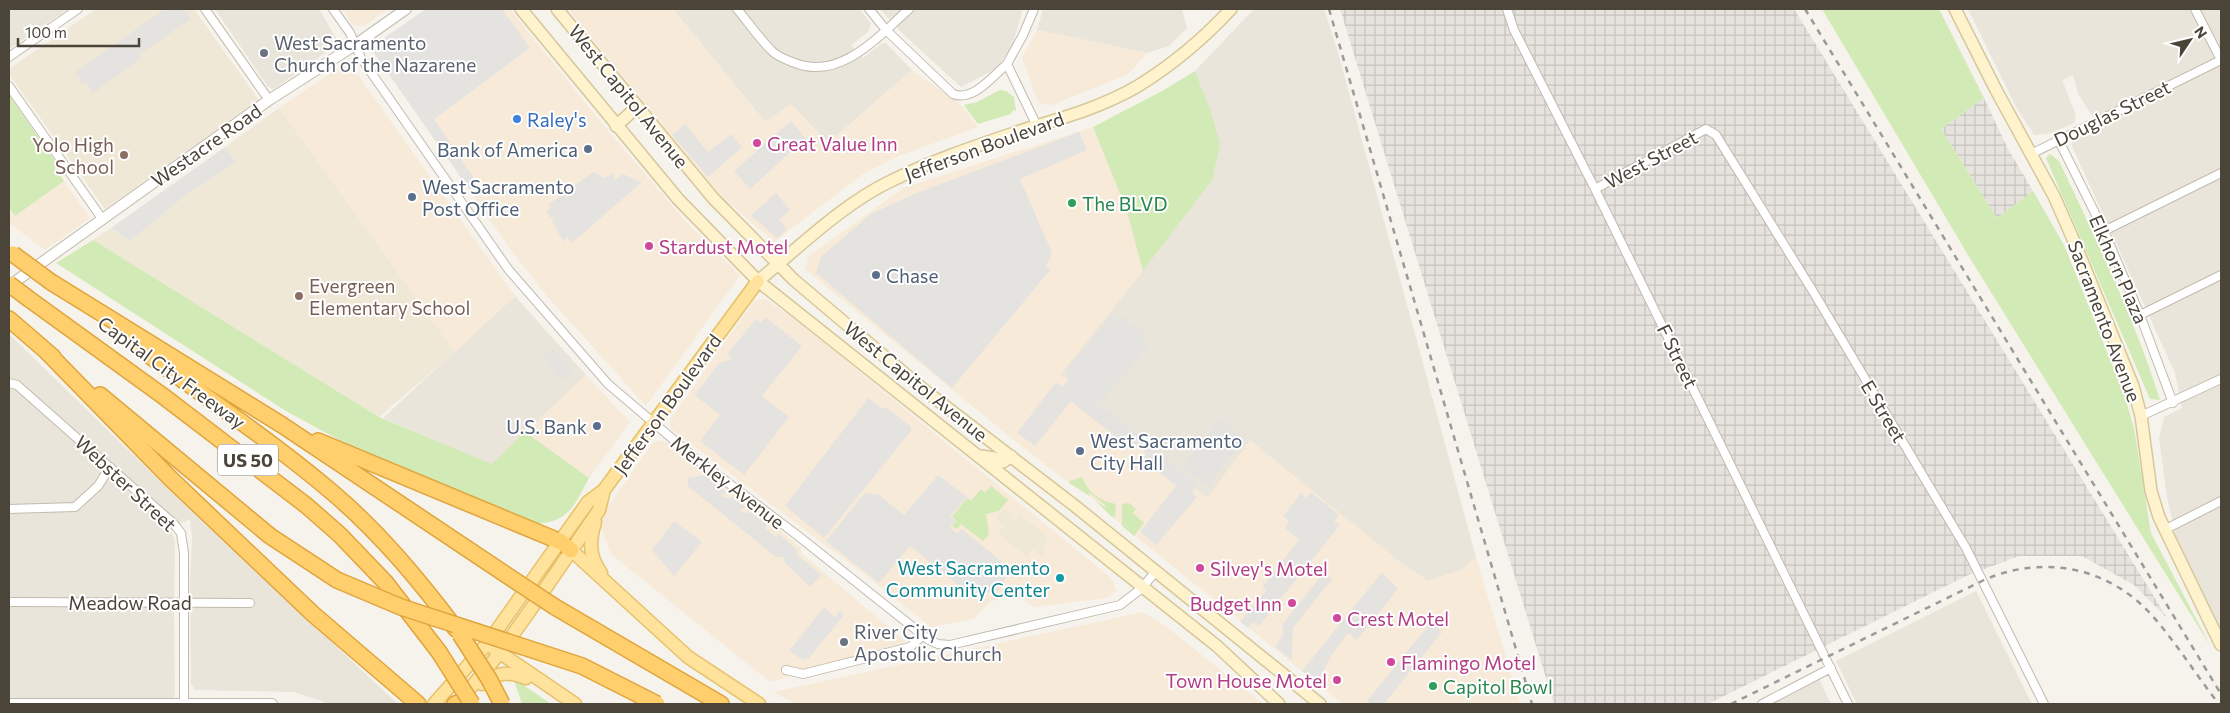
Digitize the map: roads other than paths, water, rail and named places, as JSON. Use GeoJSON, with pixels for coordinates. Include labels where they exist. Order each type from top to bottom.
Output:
{"type":"FeatureCollection","features":[{"type":"Feature","properties":{"kind":"highway","name":"Capital City Freeway"},"geometry":{"type":"LineString","coordinates":[[11,252],[299,465],[334,494],[396,554],[460,634],[489,679],[502,704]]}},
{"type":"Feature","properties":{"kind":"highway"},"geometry":{"type":"LineString","coordinates":[[52,282],[282,425],[555,607],[720,704]]}},
{"type":"Feature","properties":{"kind":"highway","name":"Capital City Freeway"},"geometry":{"type":"LineString","coordinates":[[9,285],[163,396],[307,506],[340,535],[386,583],[439,652],[462,701]]}},
{"type":"Feature","properties":{"kind":"highway"},"geometry":{"type":"LineString","coordinates":[[9,318],[270,536],[337,580],[400,607],[582,666],[657,704]]}},
{"type":"Feature","properties":{"kind":"highway"},"geometry":{"type":"LineString","coordinates":[[45,350],[171,479],[313,614],[418,704]]}},
{"type":"Feature","properties":{"kind":"highway"},"geometry":{"type":"LineString","coordinates":[[282,425],[566,546]]}},
{"type":"Feature","properties":{"kind":"main road","name":"West Capitol Avenue"},"geometry":{"type":"LineString","coordinates":[[521,9],[616,126],[681,202],[758,281],[1217,646],[1279,704]]}},
{"type":"Feature","properties":{"kind":"main road","name":"West Capitol Avenue"},"geometry":{"type":"LineString","coordinates":[[557,9],[713,198],[794,280],[862,339],[936,399],[1075,506],[1320,704]]}},
{"type":"Feature","properties":{"kind":"main road","name":"Jefferson Boulevard"},"geometry":{"type":"LineString","coordinates":[[462,701],[499,654],[566,546],[588,502],[604,490],[758,281],[866,195],[889,182],[946,156],[1081,112],[1138,86],[1181,56],[1231,9]]}},
{"type":"Feature","properties":{"kind":"main road","name":"Sacramento Avenue"},"geometry":{"type":"LineString","coordinates":[[1955,9],[1996,90],[2054,196],[2080,255],[2121,354],[2142,416],[2151,491],[2164,530],[2221,645]]}},
{"type":"Feature","properties":{"kind":"main road"},"geometry":{"type":"LineString","coordinates":[[616,126],[637,107]]}},
{"type":"Feature","properties":{"kind":"main road"},"geometry":{"type":"LineString","coordinates":[[894,388],[929,402],[936,399]]}},
{"type":"Feature","properties":{"kind":"main road"},"geometry":{"type":"LineString","coordinates":[[980,456],[991,457],[1003,462],[1011,456]]}},
{"type":"Feature","properties":{"kind":"main road","name":"Jefferson Boulevard"},"geometry":{"type":"LineString","coordinates":[[434,704],[487,644],[566,546],[598,510],[604,490]]}},
{"type":"Feature","properties":{"kind":"main road"},"geometry":{"type":"LineString","coordinates":[[598,510],[590,536],[591,553],[600,572],[616,591]]}},
{"type":"Feature","properties":{"kind":"main road"},"geometry":{"type":"LineString","coordinates":[[566,546],[688,657],[759,704]]}},
{"type":"Feature","properties":{"kind":"main road"},"geometry":{"type":"LineString","coordinates":[[487,644],[499,654],[575,704]]}},
{"type":"Feature","properties":{"kind":"main road"},"geometry":{"type":"LineString","coordinates":[[462,701],[497,675],[511,673],[527,678],[546,690],[557,693]]}},
{"type":"Feature","properties":{"kind":"street"},"geometry":{"type":"LineString","coordinates":[[9,57],[78,9]]}},
{"type":"Feature","properties":{"kind":"street"},"geometry":{"type":"LineString","coordinates":[[205,9],[269,100]]}},
{"type":"Feature","properties":{"kind":"street","name":"Merkley Avenue"},"geometry":{"type":"LineString","coordinates":[[333,9],[350,34],[361,58],[508,269],[608,384],[695,458],[797,535],[922,636],[933,643],[950,645],[1120,605],[1142,588],[1155,572]]}},
{"type":"Feature","properties":{"kind":"street","name":"Westacre Road"},"geometry":{"type":"LineString","coordinates":[[9,285],[103,220],[269,100],[355,45],[406,9]]}},
{"type":"Feature","properties":{"kind":"street"},"geometry":{"type":"LineString","coordinates":[[737,9],[772,52],[800,66],[833,66],[855,55],[909,9]]}},
{"type":"Feature","properties":{"kind":"street"},"geometry":{"type":"LineString","coordinates":[[869,9],[886,30],[946,88],[960,97],[969,95],[1007,64],[1024,35],[1034,9]]}},
{"type":"Feature","properties":{"kind":"street","name":"F Street"},"geometry":{"type":"LineString","coordinates":[[1507,9],[1514,30],[1595,189],[1848,704]]}},
{"type":"Feature","properties":{"kind":"street"},"geometry":{"type":"LineString","coordinates":[[2195,9],[2221,60]]}},
{"type":"Feature","properties":{"kind":"street","name":"Douglas Street"},"geometry":{"type":"LineString","coordinates":[[2031,154],[2221,60]]}},
{"type":"Feature","properties":{"kind":"street"},"geometry":{"type":"LineString","coordinates":[[1007,64],[1037,126]]}},
{"type":"Feature","properties":{"kind":"street"},"geometry":{"type":"LineString","coordinates":[[9,86],[103,220]]}},
{"type":"Feature","properties":{"kind":"street","name":"West Street"},"geometry":{"type":"LineString","coordinates":[[1595,189],[1706,130]]}},
{"type":"Feature","properties":{"kind":"street","name":"E Street"},"geometry":{"type":"LineString","coordinates":[[1706,130],[1716,134],[1742,174],[1966,548],[2044,704]]}},
{"type":"Feature","properties":{"kind":"street","name":"Elkhorn Plaza"},"geometry":{"type":"LineString","coordinates":[[2058,139],[2104,230],[2140,315],[2172,403]]}},
{"type":"Feature","properties":{"kind":"street"},"geometry":{"type":"LineString","coordinates":[[2104,230],[2221,173]]}},
{"type":"Feature","properties":{"kind":"street"},"geometry":{"type":"LineString","coordinates":[[2140,315],[2221,275]]}},
{"type":"Feature","properties":{"kind":"street"},"geometry":{"type":"LineString","coordinates":[[2142,416],[2221,379]]}},
{"type":"Feature","properties":{"kind":"street","name":"Webster Street"},"geometry":{"type":"LineString","coordinates":[[9,383],[17,385],[181,532],[184,553],[184,704]]}},
{"type":"Feature","properties":{"kind":"street"},"geometry":{"type":"LineString","coordinates":[[9,509],[75,507],[98,486],[110,467]]}},
{"type":"Feature","properties":{"kind":"street"},"geometry":{"type":"LineString","coordinates":[[2164,530],[2221,501]]}},
{"type":"Feature","properties":{"kind":"street","name":"Meadow Road"},"geometry":{"type":"LineString","coordinates":[[9,602],[250,603]]}},
{"type":"Feature","properties":{"kind":"street"},"geometry":{"type":"LineString","coordinates":[[786,670],[803,674],[910,648],[922,636]]}},
{"type":"Feature","properties":{"kind":"street"},"geometry":{"type":"LineString","coordinates":[[1762,704],[1831,668]]}},
{"type":"Feature","properties":{"kind":"street"},"geometry":{"type":"LineString","coordinates":[[9,704],[272,704]]}},
{"type":"Feature","properties":{"kind":"railway"},"geometry":{"type":"LineString","coordinates":[[1329,9],[1532,704]]}},
{"type":"Feature","properties":{"kind":"railway"},"geometry":{"type":"LineString","coordinates":[[1805,9],[2221,694]]}},
{"type":"Feature","properties":{"kind":"railway"},"geometry":{"type":"LineString","coordinates":[[1731,704],[1984,580],[2026,568],[2047,567],[2089,574],[2127,593],[2144,607],[2164,629],[2219,704]]}},
{"type":"Feature","properties":{"kind":"place","name":"West Sacramento Church of the Nazarene"},"geometry":{"type":"Point","coordinates":[264,53]}},
{"type":"Feature","properties":{"kind":"place","name":"Raley's"},"geometry":{"type":"Point","coordinates":[517,119]}},
{"type":"Feature","properties":{"kind":"place","name":"Great Value Inn"},"geometry":{"type":"Point","coordinates":[757,143]}},
{"type":"Feature","properties":{"kind":"place","name":"Bank of America"},"geometry":{"type":"Point","coordinates":[588,149]}},
{"type":"Feature","properties":{"kind":"place","name":"Yolo High School"},"geometry":{"type":"Point","coordinates":[124,155]}},
{"type":"Feature","properties":{"kind":"place","name":"West Sacramento Post Office"},"geometry":{"type":"Point","coordinates":[412,197]}},
{"type":"Feature","properties":{"kind":"place","name":"The BLVD"},"geometry":{"type":"Point","coordinates":[1072,203]}},
{"type":"Feature","properties":{"kind":"place","name":"Stardust Motel"},"geometry":{"type":"Point","coordinates":[649,246]}},
{"type":"Feature","properties":{"kind":"place","name":"Chase"},"geometry":{"type":"Point","coordinates":[876,275]}},
{"type":"Feature","properties":{"kind":"place","name":"Evergreen Elementary School"},"geometry":{"type":"Point","coordinates":[299,296]}},
{"type":"Feature","properties":{"kind":"place","name":"U.S. Bank"},"geometry":{"type":"Point","coordinates":[597,426]}},
{"type":"Feature","properties":{"kind":"place","name":"West Sacramento City Hall"},"geometry":{"type":"Point","coordinates":[1080,451]}},
{"type":"Feature","properties":{"kind":"place","name":"Silvey's Motel"},"geometry":{"type":"Point","coordinates":[1200,568]}},
{"type":"Feature","properties":{"kind":"place","name":"West Sacramento Community Center"},"geometry":{"type":"Point","coordinates":[1060,578]}},
{"type":"Feature","properties":{"kind":"place","name":"Budget Inn"},"geometry":{"type":"Point","coordinates":[1292,603]}},
{"type":"Feature","properties":{"kind":"place","name":"Crest Motel"},"geometry":{"type":"Point","coordinates":[1337,618]}},
{"type":"Feature","properties":{"kind":"place","name":"River City Apostolic Church"},"geometry":{"type":"Point","coordinates":[844,642]}},
{"type":"Feature","properties":{"kind":"place","name":"Flamingo Motel"},"geometry":{"type":"Point","coordinates":[1391,662]}},
{"type":"Feature","properties":{"kind":"place","name":"Town House Motel"},"geometry":{"type":"Point","coordinates":[1337,680]}},
{"type":"Feature","properties":{"kind":"place","name":"Capitol Bowl"},"geometry":{"type":"Point","coordinates":[1433,686]}}]}
